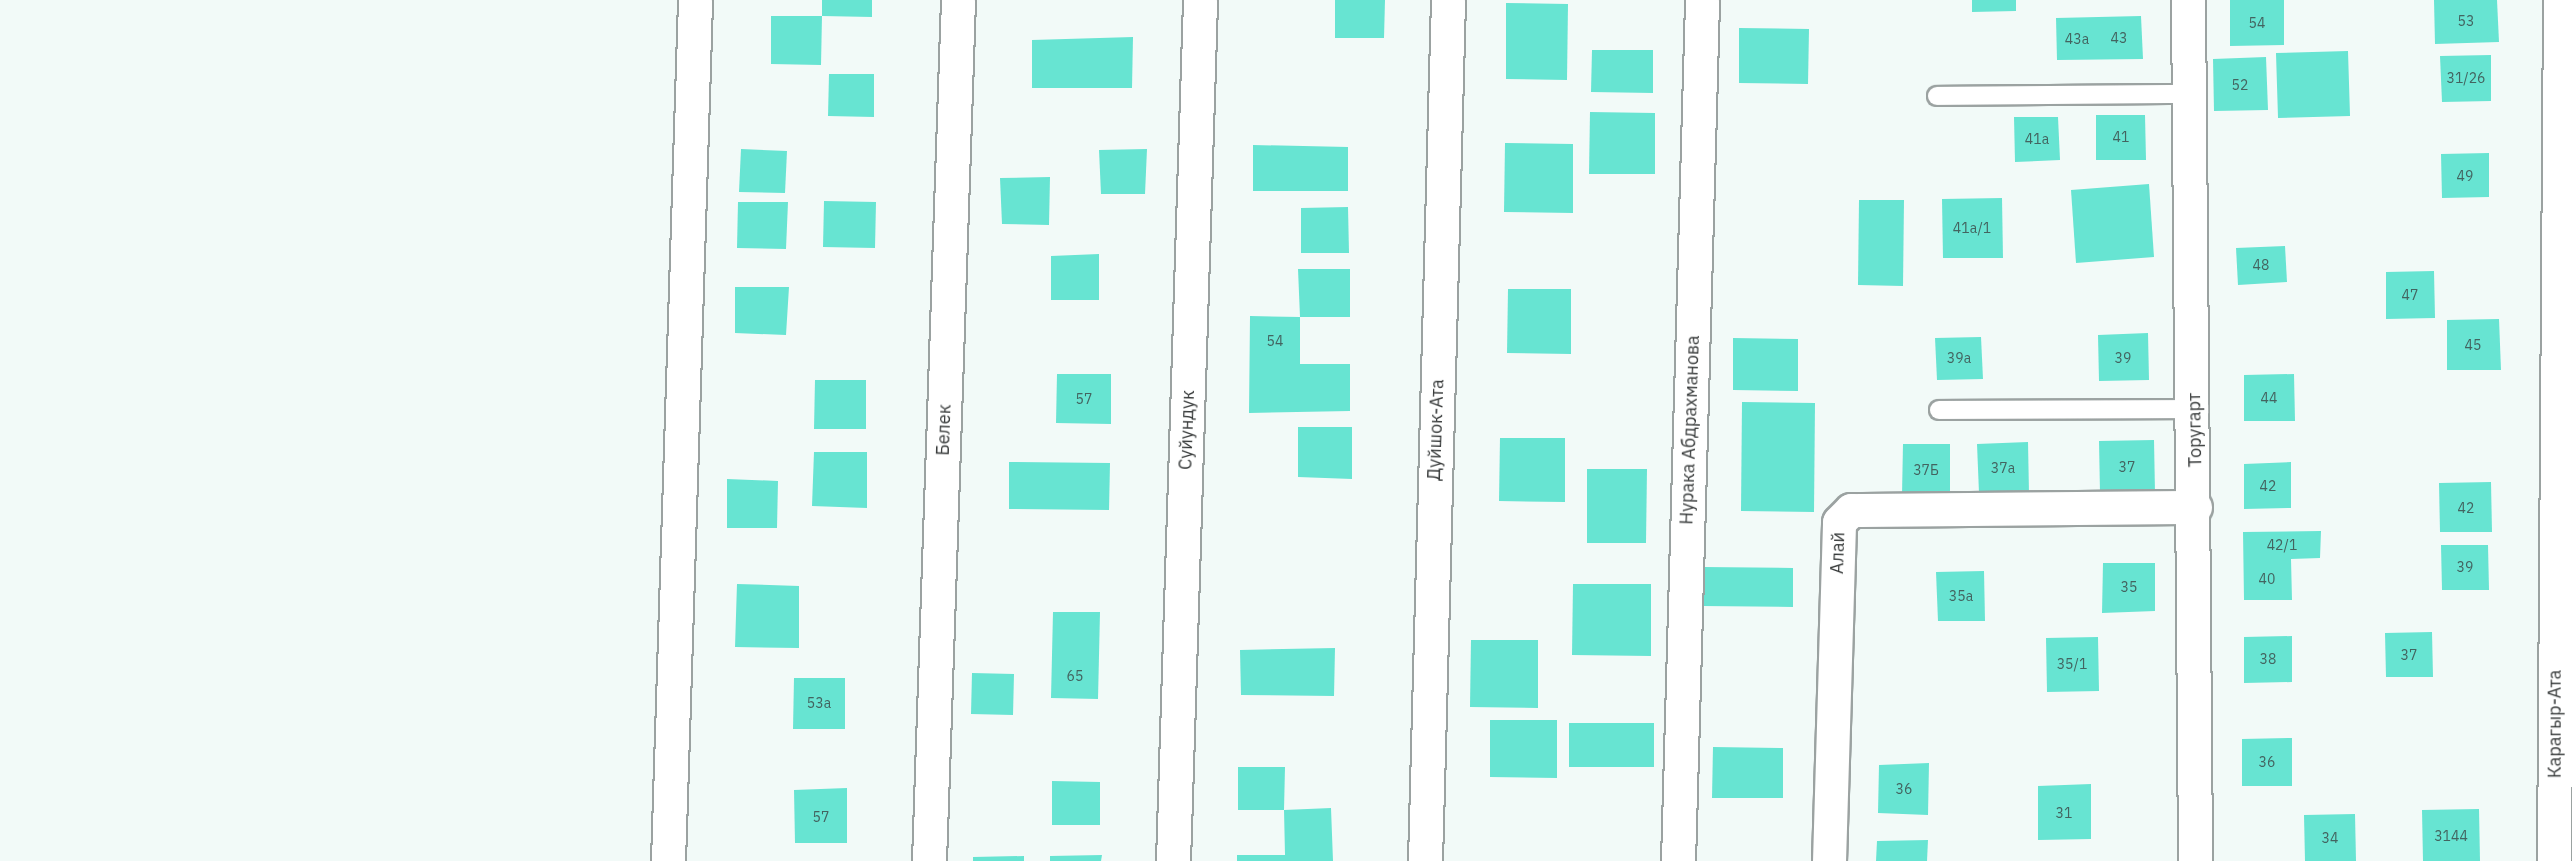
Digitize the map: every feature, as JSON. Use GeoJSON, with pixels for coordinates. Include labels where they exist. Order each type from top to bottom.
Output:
{"type":"FeatureCollection","features":[{"type":"Feature","properties":{"kind":"street"},"geometry":{"type":"LineString","coordinates":[[668,861],[695,0]]}},
{"type":"Feature","properties":{"kind":"street","name":"Белек"},"geometry":{"type":"LineString","coordinates":[[929,861],[958,0]]}},
{"type":"Feature","properties":{"kind":"street","name":"Суйундук"},"geometry":{"type":"LineString","coordinates":[[1173,861],[1200,0]]}},
{"type":"Feature","properties":{"kind":"street","name":"Дуйшок-Ата"},"geometry":{"type":"LineString","coordinates":[[1425,861],[1448,0]]}},
{"type":"Feature","properties":{"kind":"street","name":"Нурака Абдрахманова"},"geometry":{"type":"LineString","coordinates":[[1678,861],[1702,0]]}},
{"type":"Feature","properties":{"kind":"street","name":"Торугарт"},"geometry":{"type":"LineString","coordinates":[[2188,0],[2194,409],[2195,861]]}},
{"type":"Feature","properties":{"kind":"street","name":"Карагыр-Ата"},"geometry":{"type":"LineString","coordinates":[[2554,861],[2560,0]]}},
{"type":"Feature","properties":{"kind":"street","name":"Алай"},"geometry":{"type":"LineString","coordinates":[[1829,861],[1839,522],[1851,510],[2194,507]]}},
{"type":"Feature","properties":{"kind":"lane"},"geometry":{"type":"LineString","coordinates":[[1937,96],[2190,94]]}},
{"type":"Feature","properties":{"kind":"lane"},"geometry":{"type":"LineString","coordinates":[[1938,410],[2194,409]]}},
{"type":"Feature","properties":{"kind":"building"},"geometry":{"type":"Polygon","coordinates":[[[822,0],[872,0],[872,17],[822,16],[822,0]]]}},
{"type":"Feature","properties":{"kind":"building"},"geometry":{"type":"Polygon","coordinates":[[[1335,0],[1385,0],[1384,38],[1335,38],[1335,0]]]}},
{"type":"Feature","properties":{"kind":"building"},"geometry":{"type":"Polygon","coordinates":[[[1972,0],[2016,0],[2016,11],[1972,12],[1972,0]]]}},
{"type":"Feature","properties":{"kind":"building"},"geometry":{"type":"Polygon","coordinates":[[[2230,0],[2284,0],[2284,45],[2230,46],[2230,0]]]}},
{"type":"Feature","properties":{"kind":"building"},"geometry":{"type":"Polygon","coordinates":[[[2434,0],[2497,0],[2499,42],[2435,44],[2434,0]]]}},
{"type":"Feature","properties":{"kind":"building"},"geometry":{"type":"Polygon","coordinates":[[[1506,3],[1568,4],[1567,80],[1506,79],[1506,3]]]}},
{"type":"Feature","properties":{"kind":"building"},"geometry":{"type":"Polygon","coordinates":[[[771,16],[822,16],[821,65],[771,64],[771,16]]]}},
{"type":"Feature","properties":{"kind":"building"},"geometry":{"type":"Polygon","coordinates":[[[2141,16],[2143,59],[2057,60],[2056,18],[2141,16]]]}},
{"type":"Feature","properties":{"kind":"building"},"geometry":{"type":"Polygon","coordinates":[[[1739,28],[1809,29],[1808,84],[1739,83],[1739,28]]]}},
{"type":"Feature","properties":{"kind":"building"},"geometry":{"type":"Polygon","coordinates":[[[1133,37],[1132,88],[1032,88],[1032,40],[1133,37]]]}},
{"type":"Feature","properties":{"kind":"building"},"geometry":{"type":"Polygon","coordinates":[[[1592,50],[1653,50],[1653,93],[1591,92],[1592,50]]]}},
{"type":"Feature","properties":{"kind":"building"},"geometry":{"type":"Polygon","coordinates":[[[2348,51],[2350,116],[2278,118],[2276,53],[2348,51]]]}},
{"type":"Feature","properties":{"kind":"building"},"geometry":{"type":"Polygon","coordinates":[[[2491,55],[2491,101],[2442,102],[2440,56],[2491,55]]]}},
{"type":"Feature","properties":{"kind":"building"},"geometry":{"type":"Polygon","coordinates":[[[2266,57],[2268,110],[2214,111],[2213,59],[2266,57]]]}},
{"type":"Feature","properties":{"kind":"building"},"geometry":{"type":"Polygon","coordinates":[[[829,74],[874,74],[874,117],[828,116],[829,74]]]}},
{"type":"Feature","properties":{"kind":"building"},"geometry":{"type":"Polygon","coordinates":[[[1590,112],[1655,113],[1655,174],[1589,174],[1590,112]]]}},
{"type":"Feature","properties":{"kind":"building"},"geometry":{"type":"Polygon","coordinates":[[[2096,115],[2145,115],[2146,160],[2096,160],[2096,115]]]}},
{"type":"Feature","properties":{"kind":"building"},"geometry":{"type":"Polygon","coordinates":[[[2014,117],[2058,117],[2060,160],[2015,162],[2014,117]]]}},
{"type":"Feature","properties":{"kind":"building"},"geometry":{"type":"Polygon","coordinates":[[[1505,143],[1573,144],[1573,213],[1504,212],[1505,143]]]}},
{"type":"Feature","properties":{"kind":"building"},"geometry":{"type":"Polygon","coordinates":[[[1253,145],[1348,147],[1348,191],[1253,191],[1253,145]]]}},
{"type":"Feature","properties":{"kind":"building"},"geometry":{"type":"Polygon","coordinates":[[[741,149],[787,151],[785,193],[739,192],[741,149]]]}},
{"type":"Feature","properties":{"kind":"building"},"geometry":{"type":"Polygon","coordinates":[[[1147,149],[1145,194],[1101,194],[1099,150],[1147,149]]]}},
{"type":"Feature","properties":{"kind":"building"},"geometry":{"type":"Polygon","coordinates":[[[2489,153],[2489,197],[2442,198],[2441,154],[2489,153]]]}},
{"type":"Feature","properties":{"kind":"building"},"geometry":{"type":"Polygon","coordinates":[[[1050,177],[1049,225],[1002,224],[1000,178],[1050,177]]]}},
{"type":"Feature","properties":{"kind":"building"},"geometry":{"type":"Polygon","coordinates":[[[2149,184],[2154,257],[2076,263],[2071,190],[2149,184]]]}},
{"type":"Feature","properties":{"kind":"building"},"geometry":{"type":"Polygon","coordinates":[[[2002,198],[2003,258],[1943,258],[1942,199],[2002,198]]]}},
{"type":"Feature","properties":{"kind":"building"},"geometry":{"type":"Polygon","coordinates":[[[1859,200],[1904,200],[1903,286],[1858,285],[1859,200]]]}},
{"type":"Feature","properties":{"kind":"building"},"geometry":{"type":"Polygon","coordinates":[[[824,201],[876,202],[875,248],[823,247],[824,201]]]}},
{"type":"Feature","properties":{"kind":"building"},"geometry":{"type":"Polygon","coordinates":[[[738,202],[788,202],[786,249],[737,248],[738,202]]]}},
{"type":"Feature","properties":{"kind":"building"},"geometry":{"type":"Polygon","coordinates":[[[1348,207],[1349,253],[1301,253],[1301,208],[1348,207]]]}},
{"type":"Feature","properties":{"kind":"building"},"geometry":{"type":"Polygon","coordinates":[[[2285,246],[2287,282],[2238,285],[2236,248],[2285,246]]]}},
{"type":"Feature","properties":{"kind":"building"},"geometry":{"type":"Polygon","coordinates":[[[1099,254],[1099,300],[1051,300],[1051,256],[1099,254]]]}},
{"type":"Feature","properties":{"kind":"building"},"geometry":{"type":"Polygon","coordinates":[[[1298,269],[1350,269],[1350,317],[1300,317],[1298,269]]]}},
{"type":"Feature","properties":{"kind":"building"},"geometry":{"type":"Polygon","coordinates":[[[2434,271],[2435,318],[2386,319],[2386,272],[2434,271]]]}},
{"type":"Feature","properties":{"kind":"building"},"geometry":{"type":"Polygon","coordinates":[[[735,287],[789,287],[786,335],[735,333],[735,287]]]}},
{"type":"Feature","properties":{"kind":"building"},"geometry":{"type":"Polygon","coordinates":[[[1508,289],[1571,289],[1571,354],[1507,353],[1508,289]]]}},
{"type":"Feature","properties":{"kind":"building"},"geometry":{"type":"Polygon","coordinates":[[[1250,316],[1300,317],[1300,364],[1350,364],[1350,411],[1249,413],[1250,316]]]}},
{"type":"Feature","properties":{"kind":"building"},"geometry":{"type":"Polygon","coordinates":[[[2499,319],[2501,370],[2447,370],[2447,320],[2499,319]]]}},
{"type":"Feature","properties":{"kind":"building"},"geometry":{"type":"Polygon","coordinates":[[[2148,333],[2149,380],[2099,381],[2098,335],[2148,333]]]}},
{"type":"Feature","properties":{"kind":"building"},"geometry":{"type":"Polygon","coordinates":[[[1981,337],[1983,379],[1937,380],[1935,338],[1981,337]]]}},
{"type":"Feature","properties":{"kind":"building"},"geometry":{"type":"Polygon","coordinates":[[[1733,338],[1798,339],[1798,391],[1733,390],[1733,338]]]}},
{"type":"Feature","properties":{"kind":"building"},"geometry":{"type":"Polygon","coordinates":[[[1057,374],[1111,374],[1111,424],[1056,423],[1057,374]]]}},
{"type":"Feature","properties":{"kind":"building"},"geometry":{"type":"Polygon","coordinates":[[[2294,374],[2295,421],[2244,421],[2244,375],[2294,374]]]}},
{"type":"Feature","properties":{"kind":"building"},"geometry":{"type":"Polygon","coordinates":[[[815,380],[866,380],[866,429],[814,429],[815,380]]]}},
{"type":"Feature","properties":{"kind":"building"},"geometry":{"type":"Polygon","coordinates":[[[1742,402],[1815,403],[1814,512],[1741,511],[1742,402]]]}},
{"type":"Feature","properties":{"kind":"building"},"geometry":{"type":"Polygon","coordinates":[[[1298,427],[1352,427],[1352,479],[1298,477],[1298,427]]]}},
{"type":"Feature","properties":{"kind":"building"},"geometry":{"type":"Polygon","coordinates":[[[1500,438],[1565,438],[1565,502],[1499,501],[1500,438]]]}},
{"type":"Feature","properties":{"kind":"building"},"geometry":{"type":"Polygon","coordinates":[[[2154,440],[2155,493],[2100,493],[2099,441],[2154,440]]]}},
{"type":"Feature","properties":{"kind":"building"},"geometry":{"type":"Polygon","coordinates":[[[2028,442],[2029,494],[1979,493],[1977,444],[2028,442]]]}},
{"type":"Feature","properties":{"kind":"building"},"geometry":{"type":"Polygon","coordinates":[[[1903,444],[1950,444],[1950,495],[1902,495],[1903,444]]]}},
{"type":"Feature","properties":{"kind":"building"},"geometry":{"type":"Polygon","coordinates":[[[814,452],[867,452],[867,508],[812,506],[814,452]]]}},
{"type":"Feature","properties":{"kind":"building"},"geometry":{"type":"Polygon","coordinates":[[[1009,462],[1110,463],[1109,510],[1009,509],[1009,462]]]}},
{"type":"Feature","properties":{"kind":"building"},"geometry":{"type":"Polygon","coordinates":[[[2291,462],[2291,508],[2244,509],[2244,464],[2291,462]]]}},
{"type":"Feature","properties":{"kind":"building"},"geometry":{"type":"Polygon","coordinates":[[[1587,469],[1647,469],[1646,543],[1587,543],[1587,469]]]}},
{"type":"Feature","properties":{"kind":"building"},"geometry":{"type":"Polygon","coordinates":[[[727,479],[778,481],[777,528],[727,528],[727,479]]]}},
{"type":"Feature","properties":{"kind":"building"},"geometry":{"type":"Polygon","coordinates":[[[2491,482],[2492,532],[2440,532],[2439,483],[2491,482]]]}},
{"type":"Feature","properties":{"kind":"building"},"geometry":{"type":"Polygon","coordinates":[[[2321,531],[2320,558],[2291,559],[2292,600],[2244,600],[2243,532],[2321,531]]]}},
{"type":"Feature","properties":{"kind":"building"},"geometry":{"type":"Polygon","coordinates":[[[2441,545],[2488,545],[2489,590],[2442,590],[2441,545]]]}},
{"type":"Feature","properties":{"kind":"building"},"geometry":{"type":"Polygon","coordinates":[[[2103,563],[2155,563],[2155,611],[2102,613],[2103,563]]]}},
{"type":"Feature","properties":{"kind":"building"},"geometry":{"type":"Polygon","coordinates":[[[1703,567],[1793,568],[1793,607],[1702,606],[1703,567]]]}},
{"type":"Feature","properties":{"kind":"building"},"geometry":{"type":"Polygon","coordinates":[[[1984,571],[1985,621],[1938,621],[1936,572],[1984,571]]]}},
{"type":"Feature","properties":{"kind":"building"},"geometry":{"type":"Polygon","coordinates":[[[737,584],[799,586],[799,648],[735,647],[737,584]]]}},
{"type":"Feature","properties":{"kind":"building"},"geometry":{"type":"Polygon","coordinates":[[[1573,584],[1651,584],[1651,656],[1572,655],[1573,584]]]}},
{"type":"Feature","properties":{"kind":"building"},"geometry":{"type":"Polygon","coordinates":[[[1053,612],[1100,612],[1098,699],[1051,698],[1053,612]]]}},
{"type":"Feature","properties":{"kind":"building"},"geometry":{"type":"Polygon","coordinates":[[[2432,632],[2433,677],[2386,677],[2385,633],[2432,632]]]}},
{"type":"Feature","properties":{"kind":"building"},"geometry":{"type":"Polygon","coordinates":[[[2292,636],[2292,682],[2244,683],[2244,637],[2292,636]]]}},
{"type":"Feature","properties":{"kind":"building"},"geometry":{"type":"Polygon","coordinates":[[[2098,637],[2099,691],[2047,692],[2046,638],[2098,637]]]}},
{"type":"Feature","properties":{"kind":"building"},"geometry":{"type":"Polygon","coordinates":[[[1471,640],[1538,640],[1538,708],[1470,707],[1471,640]]]}},
{"type":"Feature","properties":{"kind":"building"},"geometry":{"type":"Polygon","coordinates":[[[1335,648],[1334,696],[1241,695],[1240,650],[1335,648]]]}},
{"type":"Feature","properties":{"kind":"building"},"geometry":{"type":"Polygon","coordinates":[[[972,673],[1014,674],[1013,715],[971,714],[972,673]]]}},
{"type":"Feature","properties":{"kind":"building"},"geometry":{"type":"Polygon","coordinates":[[[794,678],[845,678],[845,729],[793,729],[794,678]]]}},
{"type":"Feature","properties":{"kind":"building"},"geometry":{"type":"Polygon","coordinates":[[[1490,720],[1557,720],[1557,778],[1490,777],[1490,720]]]}},
{"type":"Feature","properties":{"kind":"building"},"geometry":{"type":"Polygon","coordinates":[[[1569,723],[1654,723],[1654,767],[1569,767],[1569,723]]]}},
{"type":"Feature","properties":{"kind":"building"},"geometry":{"type":"Polygon","coordinates":[[[2292,738],[2292,786],[2242,786],[2242,739],[2292,738]]]}},
{"type":"Feature","properties":{"kind":"building"},"geometry":{"type":"Polygon","coordinates":[[[1713,747],[1783,748],[1783,798],[1712,798],[1713,747]]]}},
{"type":"Feature","properties":{"kind":"building"},"geometry":{"type":"Polygon","coordinates":[[[1929,763],[1928,815],[1878,813],[1879,765],[1929,763]]]}},
{"type":"Feature","properties":{"kind":"building"},"geometry":{"type":"Polygon","coordinates":[[[1238,767],[1285,767],[1284,810],[1238,810],[1238,767]]]}},
{"type":"Feature","properties":{"kind":"building"},"geometry":{"type":"Polygon","coordinates":[[[1052,781],[1100,782],[1100,825],[1052,825],[1052,781]]]}},
{"type":"Feature","properties":{"kind":"building"},"geometry":{"type":"Polygon","coordinates":[[[2091,784],[2091,839],[2038,840],[2038,786],[2091,784]]]}},
{"type":"Feature","properties":{"kind":"building"},"geometry":{"type":"Polygon","coordinates":[[[847,788],[847,843],[795,843],[794,790],[847,788]]]}},
{"type":"Feature","properties":{"kind":"building"},"geometry":{"type":"Polygon","coordinates":[[[1331,808],[1333,861],[1237,861],[1237,855],[1285,855],[1284,810],[1331,808]]]}},
{"type":"Feature","properties":{"kind":"building"},"geometry":{"type":"Polygon","coordinates":[[[2479,809],[2480,861],[2423,861],[2422,810],[2479,809]]]}},
{"type":"Feature","properties":{"kind":"building"},"geometry":{"type":"Polygon","coordinates":[[[2355,814],[2356,861],[2305,861],[2304,815],[2355,814]]]}},
{"type":"Feature","properties":{"kind":"building"},"geometry":{"type":"Polygon","coordinates":[[[1928,840],[1927,861],[1876,861],[1877,841],[1928,840]]]}},
{"type":"Feature","properties":{"kind":"building"},"geometry":{"type":"Polygon","coordinates":[[[1102,855],[1101,861],[1050,861],[1050,856],[1102,855]]]}},
{"type":"Feature","properties":{"kind":"building"},"geometry":{"type":"Polygon","coordinates":[[[1024,856],[1024,861],[973,861],[973,857],[1024,856]]]}}]}
